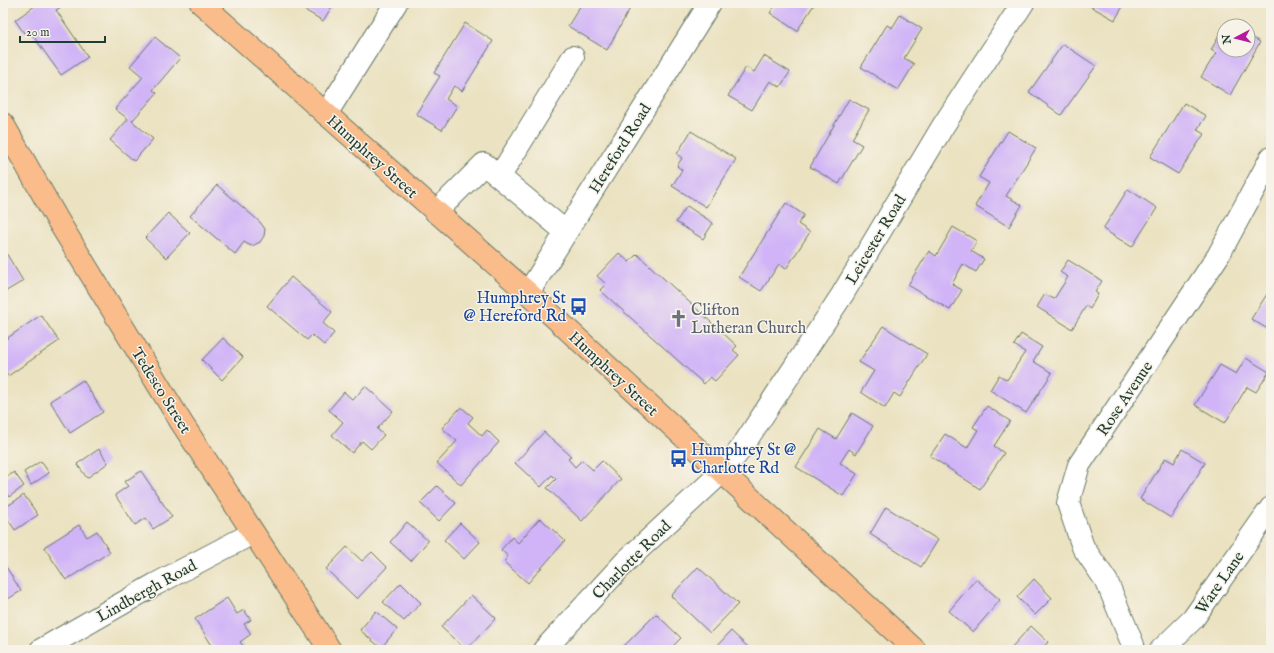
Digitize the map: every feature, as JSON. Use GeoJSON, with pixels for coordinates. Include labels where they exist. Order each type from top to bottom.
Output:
{"type":"FeatureCollection","features":[{"type":"Feature","properties":{"kind":"main road","name":"Humphrey Street"},"geometry":{"type":"LineString","coordinates":[[201,3],[528,293],[916,650]]}},
{"type":"Feature","properties":{"kind":"main road","name":"Tedesco Street"},"geometry":{"type":"LineString","coordinates":[[3,124],[58,219],[181,422],[330,650]]}},
{"type":"Feature","properties":{"kind":"street"},"geometry":{"type":"LineString","coordinates":[[326,114],[396,3]]}},
{"type":"Feature","properties":{"kind":"street","name":"Hereford Road"},"geometry":{"type":"LineString","coordinates":[[528,293],[710,3]]}},
{"type":"Feature","properties":{"kind":"street","name":"Leicester Road"},"geometry":{"type":"LineString","coordinates":[[722,472],[740,450],[842,295],[943,126],[1023,3]]}},
{"type":"Feature","properties":{"kind":"street"},"geometry":{"type":"LineString","coordinates":[[500,176],[573,57]]}},
{"type":"Feature","properties":{"kind":"street","name":"Rose Avenue"},"geometry":{"type":"LineString","coordinates":[[1133,650],[1133,645],[1107,582],[1083,547],[1068,503],[1079,465],[1218,256],[1271,158]]}},
{"type":"Feature","properties":{"kind":"street"},"geometry":{"type":"LineString","coordinates":[[436,212],[484,164],[566,232]]}},
{"type":"Feature","properties":{"kind":"street","name":"Charlotte Road"},"geometry":{"type":"LineString","coordinates":[[544,650],[626,561],[722,472]]}},
{"type":"Feature","properties":{"kind":"street","name":"Ware Lane"},"geometry":{"type":"LineString","coordinates":[[1161,650],[1193,619],[1271,508]]}},
{"type":"Feature","properties":{"kind":"street","name":"Lindbergh Road"},"geometry":{"type":"LineString","coordinates":[[41,650],[156,584],[253,532]]}},
{"type":"Feature","properties":{"kind":"building"},"geometry":{"type":"Polygon","coordinates":[[[39,3],[58,3],[61,7],[56,10],[88,57],[61,75],[29,30],[24,33],[15,20],[39,3]]]}},
{"type":"Feature","properties":{"kind":"building"},"geometry":{"type":"Polygon","coordinates":[[[293,3],[334,3],[323,21],[293,3]]]}},
{"type":"Feature","properties":{"kind":"building"},"geometry":{"type":"Polygon","coordinates":[[[582,3],[633,3],[607,50],[568,26],[582,3]]]}},
{"type":"Feature","properties":{"kind":"building"},"geometry":{"type":"Polygon","coordinates":[[[777,3],[815,3],[797,31],[770,13],[777,3]]]}},
{"type":"Feature","properties":{"kind":"building"},"geometry":{"type":"Polygon","coordinates":[[[1090,3],[1125,3],[1115,20],[1088,5],[1090,3]]]}},
{"type":"Feature","properties":{"kind":"building"},"geometry":{"type":"Polygon","coordinates":[[[900,15],[922,29],[904,58],[914,64],[898,90],[861,67],[887,25],[892,28],[900,15]]]}},
{"type":"Feature","properties":{"kind":"building"},"geometry":{"type":"Polygon","coordinates":[[[465,23],[493,41],[462,91],[454,86],[446,99],[457,106],[442,130],[416,114],[440,76],[434,73],[465,23]]]}},
{"type":"Feature","properties":{"kind":"building"},"geometry":{"type":"Polygon","coordinates":[[[155,37],[180,58],[153,90],[157,93],[132,121],[153,139],[134,161],[110,140],[128,119],[115,109],[143,77],[130,66],[155,37]]]}},
{"type":"Feature","properties":{"kind":"building"},"geometry":{"type":"Polygon","coordinates":[[[1256,40],[1260,42],[1256,49],[1256,40]]]}},
{"type":"Feature","properties":{"kind":"building"},"geometry":{"type":"Polygon","coordinates":[[[1216,41],[1216,53],[1211,50],[1216,41]]]}},
{"type":"Feature","properties":{"kind":"building"},"geometry":{"type":"Polygon","coordinates":[[[1063,44],[1096,66],[1061,115],[1029,92],[1063,44]]]}},
{"type":"Feature","properties":{"kind":"building"},"geometry":{"type":"Polygon","coordinates":[[[1216,53],[1216,58],[1251,58],[1230,95],[1201,77],[1216,53]]]}},
{"type":"Feature","properties":{"kind":"building"},"geometry":{"type":"Polygon","coordinates":[[[764,56],[790,72],[780,87],[770,81],[752,110],[728,96],[746,67],[754,72],[764,56]]]}},
{"type":"Feature","properties":{"kind":"building"},"geometry":{"type":"Polygon","coordinates":[[[849,99],[869,110],[852,139],[862,145],[839,184],[810,167],[849,99]]]}},
{"type":"Feature","properties":{"kind":"building"},"geometry":{"type":"Polygon","coordinates":[[[1184,103],[1206,116],[1197,130],[1204,134],[1178,174],[1150,157],[1184,103]]]}},
{"type":"Feature","properties":{"kind":"building"},"geometry":{"type":"Polygon","coordinates":[[[691,131],[736,159],[706,207],[672,186],[682,170],[677,166],[682,158],[677,154],[691,131]]]}},
{"type":"Feature","properties":{"kind":"building"},"geometry":{"type":"Polygon","coordinates":[[[1008,131],[1036,148],[1006,196],[1022,205],[1009,227],[975,206],[989,183],[979,177],[1008,131]]]}},
{"type":"Feature","properties":{"kind":"building"},"geometry":{"type":"Polygon","coordinates":[[[217,185],[260,222],[265,229],[264,236],[260,242],[252,246],[244,242],[235,254],[190,216],[217,185]]]}},
{"type":"Feature","properties":{"kind":"building"},"geometry":{"type":"Polygon","coordinates":[[[1128,189],[1157,208],[1132,247],[1103,229],[1128,189]]]}},
{"type":"Feature","properties":{"kind":"building"},"geometry":{"type":"Polygon","coordinates":[[[786,203],[804,215],[798,224],[810,232],[786,269],[779,264],[761,291],[739,277],[786,203]]]}},
{"type":"Feature","properties":{"kind":"building"},"geometry":{"type":"Polygon","coordinates":[[[687,206],[713,223],[703,239],[676,222],[687,206]]]}},
{"type":"Feature","properties":{"kind":"building"},"geometry":{"type":"Polygon","coordinates":[[[168,213],[190,233],[166,258],[145,238],[168,213]]]}},
{"type":"Feature","properties":{"kind":"building"},"geometry":{"type":"Polygon","coordinates":[[[953,227],[977,241],[971,251],[984,259],[976,272],[963,264],[952,284],[962,290],[950,310],[908,285],[929,251],[936,256],[953,227]]]}},
{"type":"Feature","properties":{"kind":"building"},"geometry":{"type":"Polygon","coordinates":[[[3,248],[23,281],[3,293],[3,248]]]}},
{"type":"Feature","properties":{"kind":"building"},"geometry":{"type":"Polygon","coordinates":[[[619,253],[629,262],[637,254],[737,346],[733,350],[739,355],[715,381],[710,377],[704,384],[600,290],[606,284],[597,276],[619,253]]]}},
{"type":"Feature","properties":{"kind":"building"},"geometry":{"type":"Polygon","coordinates":[[[1068,260],[1102,281],[1095,292],[1098,294],[1090,309],[1086,306],[1072,329],[1037,307],[1045,294],[1054,299],[1068,277],[1060,272],[1068,260]]]}},
{"type":"Feature","properties":{"kind":"building"},"geometry":{"type":"Polygon","coordinates":[[[291,277],[332,312],[323,323],[334,333],[324,345],[312,335],[307,340],[267,306],[291,277]]]}},
{"type":"Feature","properties":{"kind":"building"},"geometry":{"type":"Polygon","coordinates":[[[1271,288],[1271,331],[1251,319],[1271,288]]]}},
{"type":"Feature","properties":{"kind":"building"},"geometry":{"type":"Polygon","coordinates":[[[41,315],[59,341],[8,376],[3,368],[3,341],[41,315]]]}},
{"type":"Feature","properties":{"kind":"building"},"geometry":{"type":"Polygon","coordinates":[[[883,326],[927,354],[900,397],[894,393],[885,408],[861,392],[874,371],[859,362],[883,326]]]}},
{"type":"Feature","properties":{"kind":"building"},"geometry":{"type":"Polygon","coordinates":[[[1021,334],[1042,347],[1033,361],[1052,373],[1026,413],[990,390],[999,375],[1007,380],[1025,352],[1014,345],[1021,334]]]}},
{"type":"Feature","properties":{"kind":"building"},"geometry":{"type":"Polygon","coordinates":[[[223,338],[243,357],[222,380],[202,360],[223,338]]]}},
{"type":"Feature","properties":{"kind":"building"},"geometry":{"type":"Polygon","coordinates":[[[1246,358],[1269,372],[1256,392],[1247,387],[1225,423],[1195,405],[1220,365],[1236,374],[1246,358]]]}},
{"type":"Feature","properties":{"kind":"building"},"geometry":{"type":"Polygon","coordinates":[[[83,380],[103,412],[70,433],[50,401],[83,380]]]}},
{"type":"Feature","properties":{"kind":"building"},"geometry":{"type":"Polygon","coordinates":[[[365,386],[393,411],[377,429],[384,435],[371,449],[362,441],[352,453],[332,435],[343,422],[329,410],[344,392],[353,400],[365,386]]]}},
{"type":"Feature","properties":{"kind":"building"},"geometry":{"type":"Polygon","coordinates":[[[987,406],[1010,421],[994,446],[1004,453],[980,489],[930,456],[945,434],[967,448],[978,430],[973,427],[987,406]]]}},
{"type":"Feature","properties":{"kind":"building"},"geometry":{"type":"Polygon","coordinates":[[[461,407],[473,417],[468,423],[482,436],[487,430],[499,442],[461,485],[437,463],[457,441],[442,428],[461,407]]]}},
{"type":"Feature","properties":{"kind":"building"},"geometry":{"type":"Polygon","coordinates":[[[852,413],[873,426],[856,454],[849,449],[840,463],[857,474],[843,496],[796,467],[820,429],[836,439],[852,413]]]}},
{"type":"Feature","properties":{"kind":"building"},"geometry":{"type":"Polygon","coordinates":[[[544,432],[571,456],[568,459],[575,467],[582,460],[593,470],[602,461],[621,479],[582,521],[547,488],[556,479],[552,475],[541,487],[515,463],[544,432]]]}},
{"type":"Feature","properties":{"kind":"building"},"geometry":{"type":"Polygon","coordinates":[[[99,449],[108,463],[87,478],[77,464],[99,449]]]}},
{"type":"Feature","properties":{"kind":"building"},"geometry":{"type":"Polygon","coordinates":[[[1182,449],[1205,463],[1171,518],[1140,499],[1165,458],[1174,463],[1182,449]]]}},
{"type":"Feature","properties":{"kind":"building"},"geometry":{"type":"Polygon","coordinates":[[[41,461],[49,473],[31,485],[24,472],[41,461]]]}},
{"type":"Feature","properties":{"kind":"building"},"geometry":{"type":"Polygon","coordinates":[[[141,471],[172,517],[153,529],[146,518],[135,525],[115,495],[128,486],[124,482],[141,471]]]}},
{"type":"Feature","properties":{"kind":"building"},"geometry":{"type":"Polygon","coordinates":[[[14,472],[24,486],[9,497],[3,488],[3,480],[14,472]]]}},
{"type":"Feature","properties":{"kind":"building"},"geometry":{"type":"Polygon","coordinates":[[[437,486],[456,503],[439,521],[420,503],[437,486]]]}},
{"type":"Feature","properties":{"kind":"building"},"geometry":{"type":"Polygon","coordinates":[[[24,495],[38,515],[15,530],[3,512],[3,509],[24,495]]]}},
{"type":"Feature","properties":{"kind":"building"},"geometry":{"type":"Polygon","coordinates":[[[886,507],[938,540],[921,567],[870,534],[886,507]]]}},
{"type":"Feature","properties":{"kind":"building"},"geometry":{"type":"Polygon","coordinates":[[[540,518],[565,541],[528,583],[504,562],[508,556],[501,550],[512,537],[518,543],[540,518]]]}},
{"type":"Feature","properties":{"kind":"building"},"geometry":{"type":"Polygon","coordinates":[[[407,522],[428,541],[411,561],[390,542],[407,522]]]}},
{"type":"Feature","properties":{"kind":"building"},"geometry":{"type":"Polygon","coordinates":[[[460,523],[480,542],[464,559],[444,540],[460,523]]]}},
{"type":"Feature","properties":{"kind":"building"},"geometry":{"type":"Polygon","coordinates":[[[79,525],[87,537],[97,531],[110,552],[66,580],[44,547],[79,525]]]}},
{"type":"Feature","properties":{"kind":"building"},"geometry":{"type":"Polygon","coordinates":[[[347,547],[362,561],[372,552],[387,567],[357,599],[326,569],[347,547]]]}},
{"type":"Feature","properties":{"kind":"building"},"geometry":{"type":"Polygon","coordinates":[[[3,562],[21,591],[3,602],[3,562]]]}},
{"type":"Feature","properties":{"kind":"building"},"geometry":{"type":"Polygon","coordinates":[[[698,567],[738,604],[710,633],[671,596],[698,567]]]}},
{"type":"Feature","properties":{"kind":"building"},"geometry":{"type":"Polygon","coordinates":[[[976,579],[1000,600],[973,632],[949,611],[976,579]]]}},
{"type":"Feature","properties":{"kind":"building"},"geometry":{"type":"Polygon","coordinates":[[[1034,579],[1052,598],[1035,615],[1017,597],[1034,579]]]}},
{"type":"Feature","properties":{"kind":"building"},"geometry":{"type":"Polygon","coordinates":[[[401,583],[421,603],[404,621],[383,602],[401,583]]]}},
{"type":"Feature","properties":{"kind":"building"},"geometry":{"type":"Polygon","coordinates":[[[471,595],[496,618],[466,650],[441,627],[471,595]]]}},
{"type":"Feature","properties":{"kind":"building"},"geometry":{"type":"Polygon","coordinates":[[[227,598],[237,614],[244,610],[251,620],[244,624],[251,634],[240,642],[246,650],[215,650],[195,619],[227,598]]]}},
{"type":"Feature","properties":{"kind":"building"},"geometry":{"type":"Polygon","coordinates":[[[376,611],[397,629],[381,648],[360,630],[376,611]]]}},
{"type":"Feature","properties":{"kind":"building"},"geometry":{"type":"Polygon","coordinates":[[[656,614],[681,638],[669,650],[624,650],[622,648],[656,614]]]}},
{"type":"Feature","properties":{"kind":"building"},"geometry":{"type":"Polygon","coordinates":[[[1031,626],[1048,642],[1043,648],[1046,650],[1009,650],[1031,626]]]}},
{"type":"Feature","properties":{"kind":"building"},"geometry":{"type":"Polygon","coordinates":[[[731,631],[750,649],[713,650],[731,631]]]}},
{"type":"Feature","properties":{"kind":"place","name":"Humphrey St @ Hereford Rd"},"geometry":{"type":"Point","coordinates":[579,306]}},
{"type":"Feature","properties":{"kind":"place","name":"Clifton Lutheran Church"},"geometry":{"type":"Point","coordinates":[678,318]}},
{"type":"Feature","properties":{"kind":"place","name":"Humphrey St @ Charlotte Rd"},"geometry":{"type":"Point","coordinates":[678,458]}}]}
